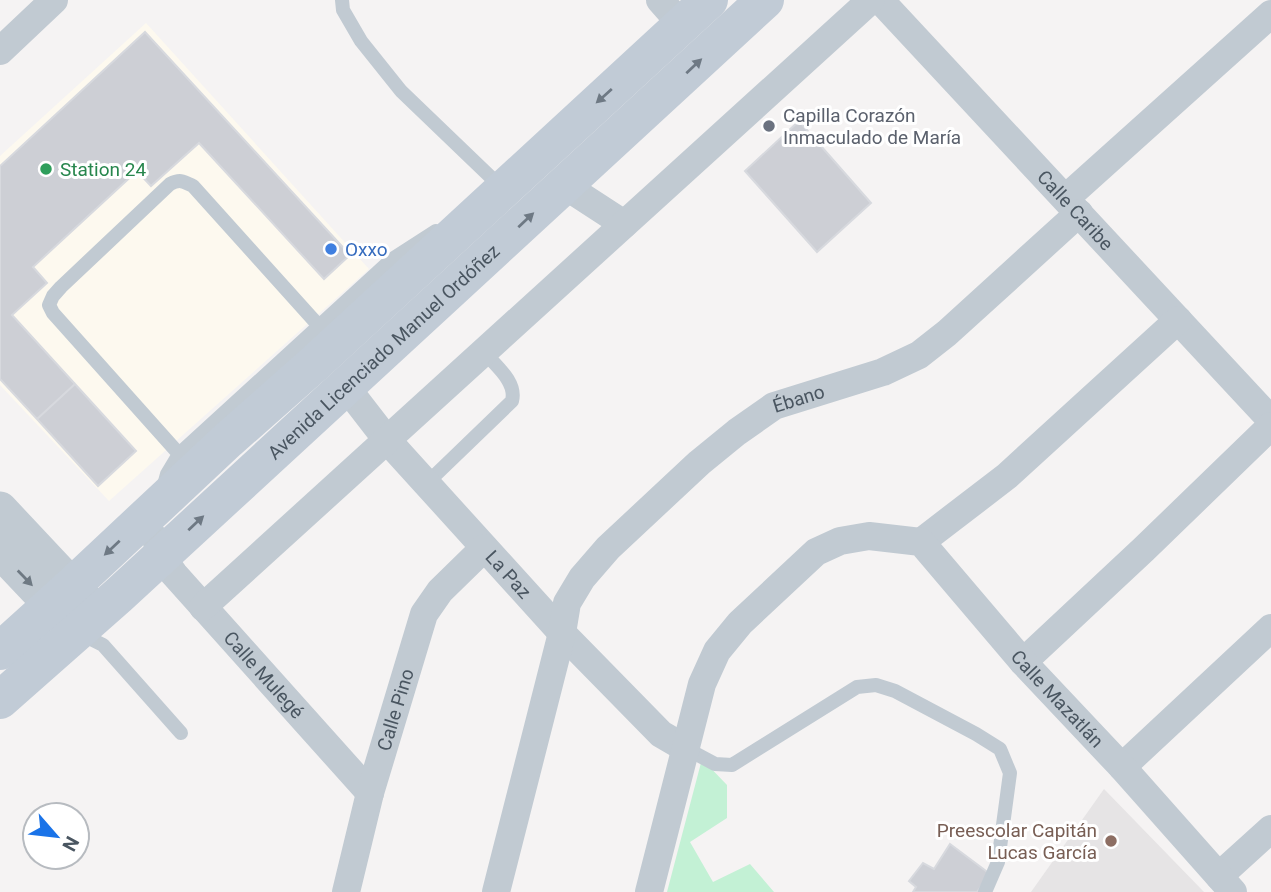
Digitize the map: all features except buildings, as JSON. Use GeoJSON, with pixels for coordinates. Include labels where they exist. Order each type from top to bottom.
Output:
{"type":"FeatureCollection","features":[{"type":"Feature","properties":{"kind":"main road","name":"Avenida Licenciado Manuel Ordóñez"},"geometry":{"type":"LineString","coordinates":[[0,700],[93,630],[161,556],[765,0]]}},
{"type":"Feature","properties":{"kind":"main road","name":"Avenida Licenciado Manuel Ordóñez"},"geometry":{"type":"LineString","coordinates":[[0,651],[228,440],[301,364],[401,282],[489,202],[675,5]]}},
{"type":"Feature","properties":{"kind":"main road"},"geometry":{"type":"LineString","coordinates":[[268,457],[293,398],[301,364],[328,371],[346,387],[356,355],[393,304],[401,282]]}},
{"type":"Feature","properties":{"kind":"street"},"geometry":{"type":"LineString","coordinates":[[0,51],[54,0]]}},
{"type":"Feature","properties":{"kind":"street"},"geometry":{"type":"LineString","coordinates":[[203,607],[871,0]]}},
{"type":"Feature","properties":{"kind":"street","name":"Calle Caribe"},"geometry":{"type":"LineString","coordinates":[[880,0],[1271,420]]}},
{"type":"Feature","properties":{"kind":"street","name":"Ébano"},"geometry":{"type":"LineString","coordinates":[[496,892],[562,633],[567,603],[582,578],[608,548],[699,463],[774,406],[883,372],[919,355],[947,333],[1072,205],[1271,14]]}},
{"type":"Feature","properties":{"kind":"street"},"geometry":{"type":"LineString","coordinates":[[564,185],[624,224]]}},
{"type":"Feature","properties":{"kind":"street"},"geometry":{"type":"LineString","coordinates":[[649,892],[702,684],[718,651],[740,623],[816,552],[840,541],[869,536],[921,542],[1007,476],[1178,320]]}},
{"type":"Feature","properties":{"kind":"street","name":"La Paz"},"geometry":{"type":"LineString","coordinates":[[346,387],[387,440],[562,633],[661,734],[685,748]]}},
{"type":"Feature","properties":{"kind":"street"},"geometry":{"type":"LineString","coordinates":[[1023,662],[1271,426]]}},
{"type":"Feature","properties":{"kind":"street"},"geometry":{"type":"LineString","coordinates":[[158,506],[156,537],[161,556]]}},
{"type":"Feature","properties":{"kind":"street"},"geometry":{"type":"LineString","coordinates":[[2,514],[62,595],[93,630]]}},
{"type":"Feature","properties":{"kind":"street","name":"Calle Mazatlán"},"geometry":{"type":"LineString","coordinates":[[921,542],[1023,662],[1122,767],[1226,884]]}},
{"type":"Feature","properties":{"kind":"street","name":"Calle Pino"},"geometry":{"type":"LineString","coordinates":[[346,892],[370,793],[424,614],[440,591],[484,548]]}},
{"type":"Feature","properties":{"kind":"street"},"geometry":{"type":"LineString","coordinates":[[0,551],[62,595]]}},
{"type":"Feature","properties":{"kind":"street","name":"Calle Mulegé"},"geometry":{"type":"LineString","coordinates":[[161,556],[174,575],[370,793]]}},
{"type":"Feature","properties":{"kind":"street"},"geometry":{"type":"LineString","coordinates":[[1122,767],[1271,628]]}},
{"type":"Feature","properties":{"kind":"street"},"geometry":{"type":"LineString","coordinates":[[1226,884],[1271,828]]}},
{"type":"Feature","properties":{"kind":"lane"},"geometry":{"type":"LineString","coordinates":[[158,506],[166,474],[179,454],[301,364],[319,326],[391,260],[430,234],[489,202],[361,41],[343,10],[342,0]]}},
{"type":"Feature","properties":{"kind":"lane"},"geometry":{"type":"LineString","coordinates":[[179,454],[53,313],[49,305],[61,287],[170,184],[183,180],[193,186],[319,326]]}},
{"type":"Feature","properties":{"kind":"lane"},"geometry":{"type":"LineString","coordinates":[[426,484],[512,401],[514,392],[511,383],[484,352]]}},
{"type":"Feature","properties":{"kind":"lane"},"geometry":{"type":"LineString","coordinates":[[93,630],[181,733]]}},
{"type":"Feature","properties":{"kind":"lane"},"geometry":{"type":"LineString","coordinates":[[685,748],[715,764],[732,765],[856,687],[876,685],[895,691],[1000,749],[1010,773],[999,862],[985,892]]}},
{"type":"Feature","properties":{"kind":"shaded area"},"geometry":{"type":"Polygon","coordinates":[[[146,23],[369,269],[109,501],[0,385],[0,156],[146,23]]]}},
{"type":"Feature","properties":{"kind":"shaded area","name":"Preescolar Capitán Lucas García"},"geometry":{"type":"Polygon","coordinates":[[[1104,789],[1204,892],[1031,892],[1104,789]]]}},
{"type":"Feature","properties":{"kind":"green space"},"geometry":{"type":"Polygon","coordinates":[[[702,759],[727,785],[727,818],[690,842],[713,882],[750,864],[774,892],[667,892],[702,759]]]}},
{"type":"Feature","properties":{"kind":"place","name":"Capilla Corazón Inmaculado de María"},"geometry":{"type":"Point","coordinates":[769,126]}},
{"type":"Feature","properties":{"kind":"place","name":"Station 24"},"geometry":{"type":"Point","coordinates":[46,169]}},
{"type":"Feature","properties":{"kind":"place","name":"Oxxo"},"geometry":{"type":"Point","coordinates":[331,249]}},
{"type":"Feature","properties":{"kind":"place","name":"Preescolar Capitán Lucas García"},"geometry":{"type":"Point","coordinates":[1111,841]}}]}
